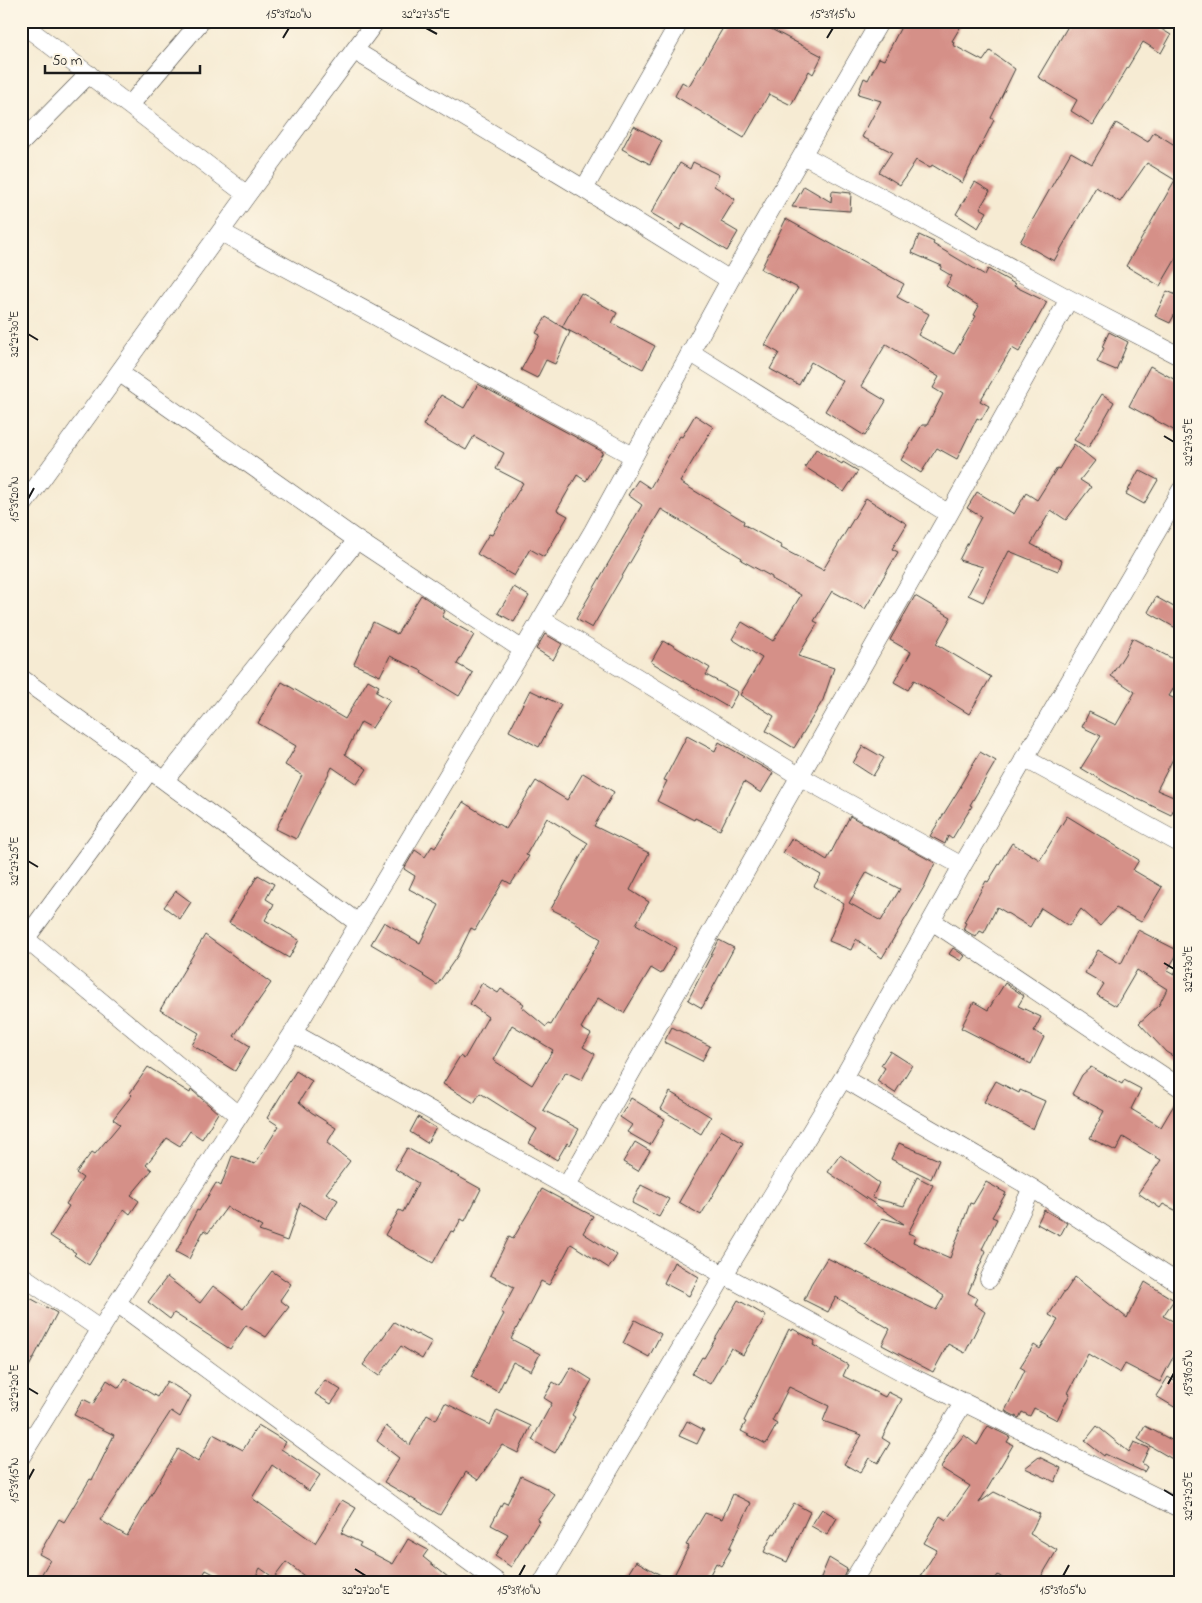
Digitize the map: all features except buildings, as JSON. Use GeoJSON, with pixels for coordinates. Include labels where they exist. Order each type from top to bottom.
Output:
{"type":"FeatureCollection","features":[{"type":"Feature","properties":{"kind":"street"},"geometry":{"type":"LineString","coordinates":[[130,105],[200,21]]}},
{"type":"Feature","properties":{"kind":"street"},"geometry":{"type":"LineString","coordinates":[[21,508],[376,21]]}},
{"type":"Feature","properties":{"kind":"street"},"geometry":{"type":"LineString","coordinates":[[584,189],[680,21]]}},
{"type":"Feature","properties":{"kind":"street"},"geometry":{"type":"LineString","coordinates":[[21,1457],[117,1303],[293,1033],[523,650],[593,531],[730,280],[880,21]]}},
{"type":"Feature","properties":{"kind":"street"},"geometry":{"type":"LineString","coordinates":[[21,23],[248,195]]}},
{"type":"Feature","properties":{"kind":"street"},"geometry":{"type":"LineString","coordinates":[[354,51],[584,189],[730,280]]}},
{"type":"Feature","properties":{"kind":"street"},"geometry":{"type":"LineString","coordinates":[[21,144],[89,74]]}},
{"type":"Feature","properties":{"kind":"street"},"geometry":{"type":"LineString","coordinates":[[803,155],[1069,299],[1181,357]]}},
{"type":"Feature","properties":{"kind":"street"},"geometry":{"type":"LineString","coordinates":[[221,232],[633,456]]}},
{"type":"Feature","properties":{"kind":"street"},"geometry":{"type":"LineString","coordinates":[[566,1187],[949,514],[1069,299]]}},
{"type":"Feature","properties":{"kind":"street"},"geometry":{"type":"LineString","coordinates":[[690,352],[949,514]]}},
{"type":"Feature","properties":{"kind":"street"},"geometry":{"type":"LineString","coordinates":[[120,373],[357,540],[523,650]]}},
{"type":"Feature","properties":{"kind":"street"},"geometry":{"type":"LineString","coordinates":[[543,1582],[843,1078],[1024,758],[1181,490]]}},
{"type":"Feature","properties":{"kind":"street"},"geometry":{"type":"LineString","coordinates":[[165,780],[357,540]]}},
{"type":"Feature","properties":{"kind":"street"},"geometry":{"type":"LineString","coordinates":[[541,619],[799,776],[962,866]]}},
{"type":"Feature","properties":{"kind":"street"},"geometry":{"type":"LineString","coordinates":[[21,678],[165,780],[358,924]]}},
{"type":"Feature","properties":{"kind":"street"},"geometry":{"type":"LineString","coordinates":[[1024,758],[1178,838]]}},
{"type":"Feature","properties":{"kind":"street"},"geometry":{"type":"LineString","coordinates":[[150,770],[23,940],[238,1116]]}},
{"type":"Feature","properties":{"kind":"street"},"geometry":{"type":"LineString","coordinates":[[932,921],[1181,1088]]}},
{"type":"Feature","properties":{"kind":"street"},"geometry":{"type":"LineString","coordinates":[[293,1033],[724,1275],[908,1375],[1181,1509]]}},
{"type":"Feature","properties":{"kind":"street"},"geometry":{"type":"LineString","coordinates":[[843,1078],[1032,1188],[1181,1284]]}},
{"type":"Feature","properties":{"kind":"street"},"geometry":{"type":"LineString","coordinates":[[989,1279],[1032,1188]]}},
{"type":"Feature","properties":{"kind":"street"},"geometry":{"type":"LineString","coordinates":[[21,1275],[101,1330]]}},
{"type":"Feature","properties":{"kind":"street"},"geometry":{"type":"LineString","coordinates":[[117,1303],[497,1582]]}},
{"type":"Feature","properties":{"kind":"street"},"geometry":{"type":"LineString","coordinates":[[852,1582],[964,1402]]}}]}
